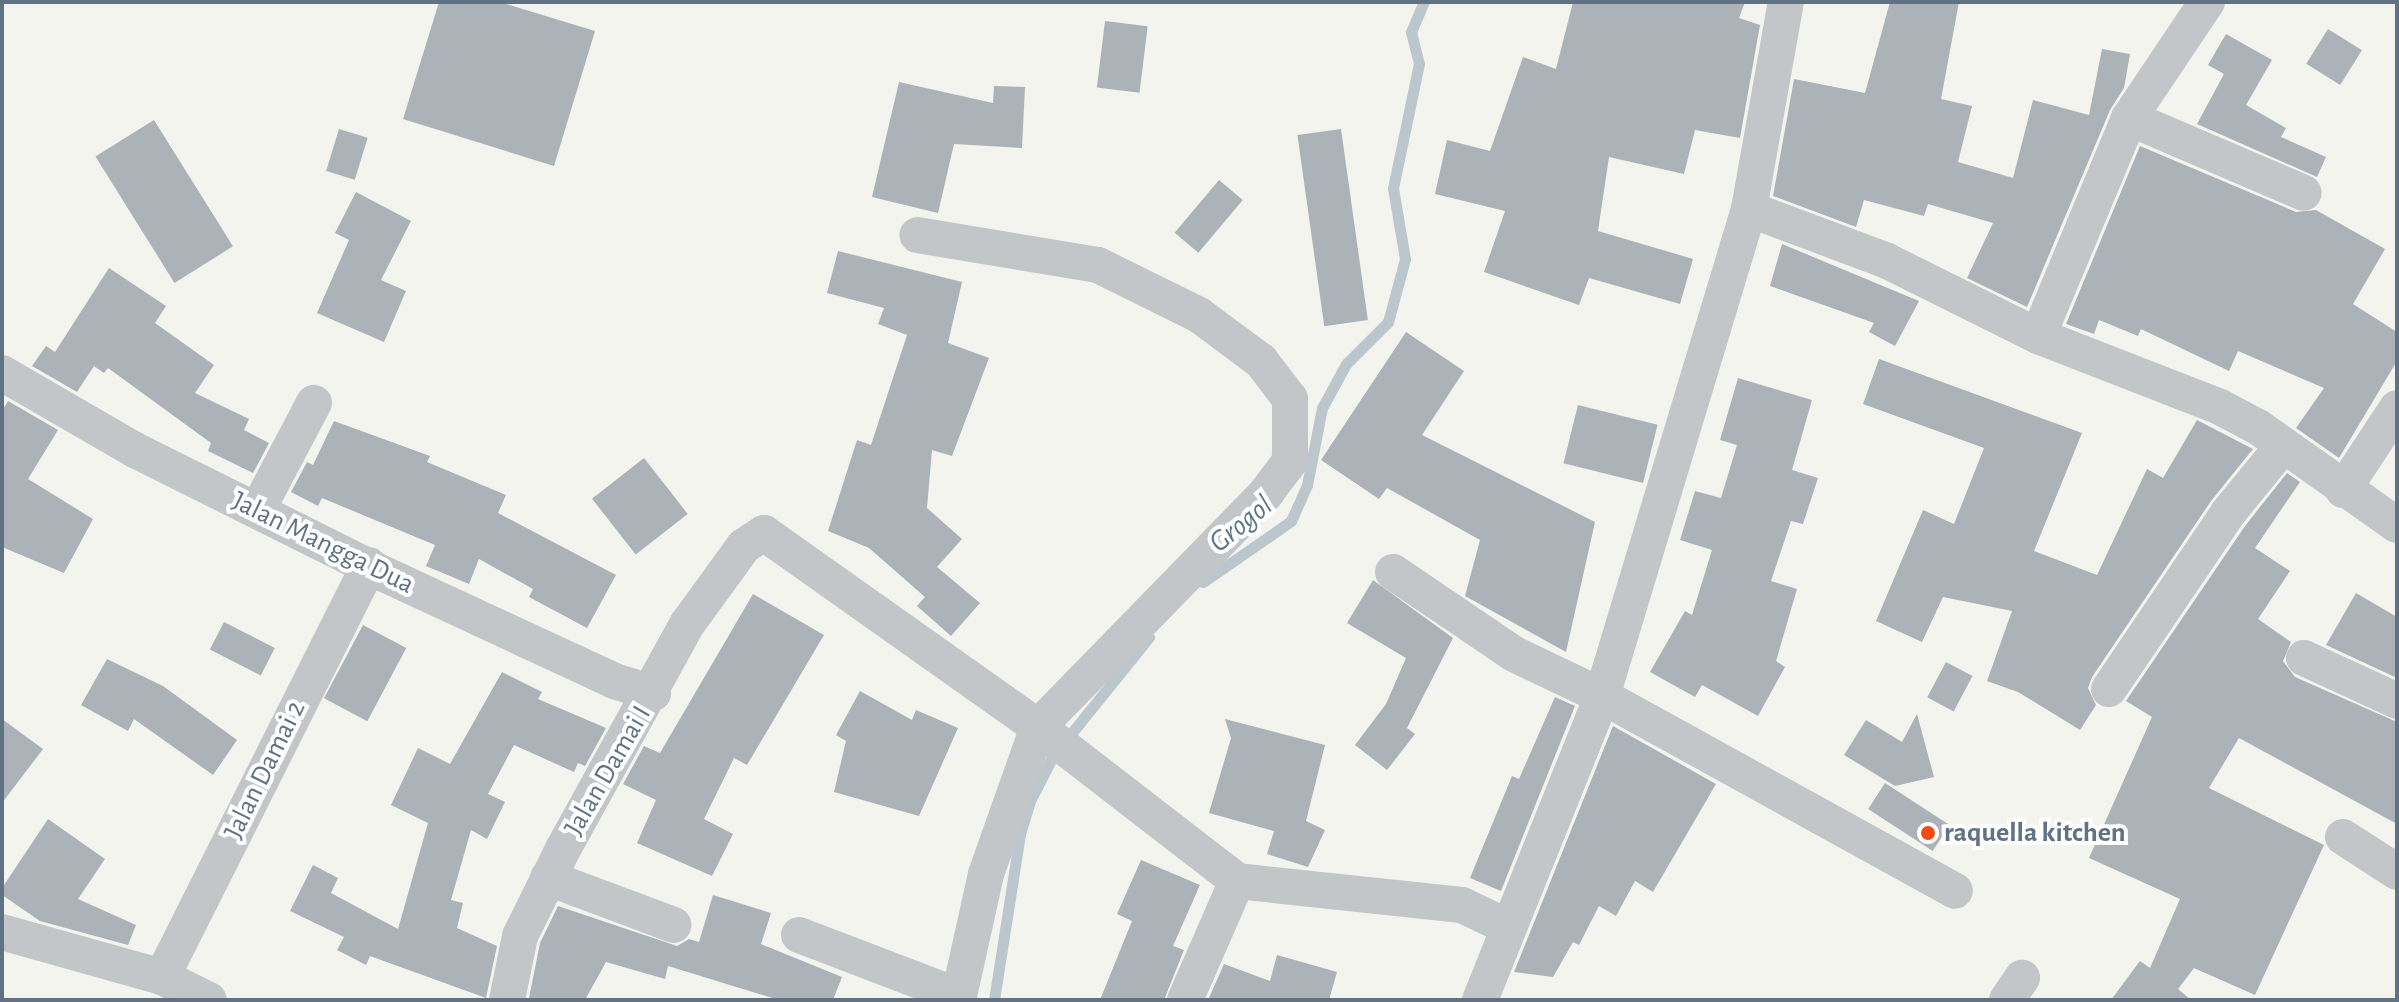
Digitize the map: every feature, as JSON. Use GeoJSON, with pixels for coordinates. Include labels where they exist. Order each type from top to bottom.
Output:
{"type":"FeatureCollection","features":[{"type":"Feature","properties":{"kind":"street"},"geometry":{"type":"LineString","coordinates":[[1480,1000],[1602,696],[1749,209],[1786,2]]}},
{"type":"Feature","properties":{"kind":"street"},"geometry":{"type":"LineString","coordinates":[[2038,336],[2129,118],[2207,2]]}},
{"type":"Feature","properties":{"kind":"street"},"geometry":{"type":"LineString","coordinates":[[2129,118],[2304,193]]}},
{"type":"Feature","properties":{"kind":"street"},"geometry":{"type":"LineString","coordinates":[[1749,209],[1887,261],[2038,336],[2220,407],[2258,427],[2282,447],[2397,525]]}},
{"type":"Feature","properties":{"kind":"street"},"geometry":{"type":"LineString","coordinates":[[799,935],[959,998],[986,874],[1045,734],[1266,493],[1290,461],[1290,399],[1261,361],[1199,315],[1098,265],[917,235]]}},
{"type":"Feature","properties":{"kind":"street","name":"Jalan Mangga Dua"},"geometry":{"type":"LineString","coordinates":[[2,373],[135,450],[614,681],[653,693]]}},
{"type":"Feature","properties":{"kind":"street"},"geometry":{"type":"LineString","coordinates":[[258,509],[314,403]]}},
{"type":"Feature","properties":{"kind":"street"},"geometry":{"type":"LineString","coordinates":[[2343,490],[2397,408]]}},
{"type":"Feature","properties":{"kind":"street"},"geometry":{"type":"LineString","coordinates":[[2109,689],[2228,513],[2282,447]]}},
{"type":"Feature","properties":{"kind":"street","name":"Jalan Damai I"},"geometry":{"type":"LineString","coordinates":[[507,1000],[520,936],[688,623],[744,546],[764,533],[1045,734]]}},
{"type":"Feature","properties":{"kind":"street","name":"Jalan Damai 2"},"geometry":{"type":"LineString","coordinates":[[162,977],[369,565]]}},
{"type":"Feature","properties":{"kind":"street"},"geometry":{"type":"LineString","coordinates":[[1393,572],[1514,654],[1602,696],[1955,891]]}},
{"type":"Feature","properties":{"kind":"street"},"geometry":{"type":"LineString","coordinates":[[2304,658],[2397,701]]}},
{"type":"Feature","properties":{"kind":"street"},"geometry":{"type":"LineString","coordinates":[[1045,734],[1237,881],[1462,905],[1508,927]]}},
{"type":"Feature","properties":{"kind":"street"},"geometry":{"type":"LineString","coordinates":[[2343,837],[2397,872]]}},
{"type":"Feature","properties":{"kind":"street"},"geometry":{"type":"LineString","coordinates":[[556,864],[674,925]]}},
{"type":"Feature","properties":{"kind":"street"},"geometry":{"type":"LineString","coordinates":[[1185,1000],[1237,881]]}},
{"type":"Feature","properties":{"kind":"street"},"geometry":{"type":"LineString","coordinates":[[2,932],[162,977],[209,1000]]}},
{"type":"Feature","properties":{"kind":"building"},"geometry":{"type":"Polygon","coordinates":[[[439,2],[500,2],[595,31],[554,166],[403,119],[439,2]]]}},
{"type":"Feature","properties":{"kind":"building"},"geometry":{"type":"Polygon","coordinates":[[[1573,2],[1745,2],[1739,18],[1760,25],[1740,138],[1695,130],[1684,174],[1609,157],[1598,231],[1693,259],[1680,304],[1589,278],[1579,305],[1484,272],[1505,211],[1435,194],[1447,140],[1490,151],[1523,57],[1556,69],[1573,2]]]}},
{"type":"Feature","properties":{"kind":"building"},"geometry":{"type":"Polygon","coordinates":[[[1890,2],[1959,2],[1941,99],[1972,106],[1958,162],[2013,178],[2033,100],[2089,115],[2102,49],[2130,54],[2124,88],[2110,110],[2027,307],[1967,278],[1993,223],[1928,204],[1924,216],[1864,200],[1856,227],[1773,196],[1794,79],[1865,93],[1890,2]]]}},
{"type":"Feature","properties":{"kind":"building"},"geometry":{"type":"Polygon","coordinates":[[[1105,21],[1148,26],[1140,93],[1097,88],[1105,21]]]}},
{"type":"Feature","properties":{"kind":"building"},"geometry":{"type":"Polygon","coordinates":[[[2328,29],[2362,50],[2340,85],[2306,64],[2328,29]]]}},
{"type":"Feature","properties":{"kind":"building"},"geometry":{"type":"Polygon","coordinates":[[[2226,34],[2272,60],[2246,105],[2286,128],[2281,137],[2326,157],[2317,177],[2197,124],[2224,74],[2208,65],[2226,34]]]}},
{"type":"Feature","properties":{"kind":"building"},"geometry":{"type":"Polygon","coordinates":[[[899,82],[993,103],[994,86],[1025,87],[1022,148],[954,144],[938,213],[872,197],[899,82]]]}},
{"type":"Feature","properties":{"kind":"building"},"geometry":{"type":"Polygon","coordinates":[[[154,120],[233,246],[174,283],[95,157],[154,120]]]}},
{"type":"Feature","properties":{"kind":"building"},"geometry":{"type":"Polygon","coordinates":[[[339,129],[368,138],[355,180],[326,171],[339,129]]]}},
{"type":"Feature","properties":{"kind":"building"},"geometry":{"type":"Polygon","coordinates":[[[1341,129],[1368,320],[1324,326],[1297,135],[1341,129]]]}},
{"type":"Feature","properties":{"kind":"building"},"geometry":{"type":"Polygon","coordinates":[[[2140,146],[2296,212],[2316,210],[2385,249],[2353,304],[2397,332],[2397,361],[2339,458],[2296,428],[2324,388],[2238,351],[2229,371],[2141,329],[2138,336],[2099,320],[2094,334],[2066,324],[2140,146]]]}},
{"type":"Feature","properties":{"kind":"building"},"geometry":{"type":"Polygon","coordinates":[[[1219,180],[1243,200],[1198,253],[1175,233],[1219,180]]]}},
{"type":"Feature","properties":{"kind":"building"},"geometry":{"type":"Polygon","coordinates":[[[356,192],[411,221],[381,280],[406,291],[384,342],[317,313],[349,240],[335,233],[356,192]]]}},
{"type":"Feature","properties":{"kind":"building"},"geometry":{"type":"Polygon","coordinates":[[[1782,244],[1919,301],[1895,346],[1869,332],[1874,323],[1770,286],[1782,244]]]}},
{"type":"Feature","properties":{"kind":"building"},"geometry":{"type":"Polygon","coordinates":[[[838,251],[962,282],[948,343],[989,358],[952,456],[932,450],[927,508],[962,539],[937,567],[980,603],[951,636],[917,606],[925,597],[869,548],[828,531],[857,440],[871,445],[907,335],[878,324],[884,308],[827,293],[838,251]]]}},
{"type":"Feature","properties":{"kind":"building"},"geometry":{"type":"Polygon","coordinates":[[[109,268],[166,306],[155,323],[214,365],[195,393],[249,419],[244,430],[269,443],[253,473],[208,451],[211,443],[108,368],[104,373],[94,366],[77,392],[32,366],[46,346],[55,352],[109,268]]]}},
{"type":"Feature","properties":{"kind":"building"},"geometry":{"type":"Polygon","coordinates":[[[1406,332],[1464,371],[1422,435],[1595,522],[1566,652],[1465,596],[1480,540],[1387,488],[1379,499],[1321,460],[1406,332]]]}},
{"type":"Feature","properties":{"kind":"building"},"geometry":{"type":"Polygon","coordinates":[[[1879,359],[2082,433],[2034,551],[2097,575],[2147,469],[2163,478],[2197,420],[2253,449],[2211,501],[2092,677],[2088,688],[2096,705],[2080,730],[2018,692],[1987,681],[2012,611],[1943,597],[1922,642],[1876,621],[1923,510],[1954,524],[1984,448],[1863,404],[1879,359]]]}},
{"type":"Feature","properties":{"kind":"building"},"geometry":{"type":"Polygon","coordinates":[[[1738,378],[1812,400],[1792,470],[1818,478],[1803,524],[1791,521],[1771,581],[1797,589],[1776,661],[1785,667],[1758,716],[1702,685],[1695,697],[1650,672],[1685,611],[1692,615],[1712,550],[1680,540],[1695,491],[1721,498],[1737,445],[1720,440],[1738,378]]]}},
{"type":"Feature","properties":{"kind":"building"},"geometry":{"type":"Polygon","coordinates":[[[8,401],[58,430],[28,479],[93,519],[64,573],[2,547],[2,411],[8,401]]]}},
{"type":"Feature","properties":{"kind":"building"},"geometry":{"type":"Polygon","coordinates":[[[1578,405],[1658,425],[1643,483],[1563,463],[1578,405]]]}},
{"type":"Feature","properties":{"kind":"building"},"geometry":{"type":"Polygon","coordinates":[[[334,421],[430,456],[427,462],[506,495],[498,513],[616,575],[587,628],[529,597],[533,589],[479,559],[469,584],[426,566],[435,545],[322,498],[318,506],[291,492],[307,462],[313,465],[334,421]]]}},
{"type":"Feature","properties":{"kind":"building"},"geometry":{"type":"Polygon","coordinates":[[[644,458],[688,514],[636,555],[592,499],[644,458]]]}},
{"type":"Feature","properties":{"kind":"building"},"geometry":{"type":"Polygon","coordinates":[[[2287,473],[2300,482],[2255,548],[2290,571],[2258,619],[2291,642],[2283,661],[2295,677],[2397,722],[2397,824],[2239,738],[2209,788],[2324,845],[2255,995],[2194,968],[2178,989],[2191,1000],[2111,1000],[2140,961],[2150,968],[2180,899],[2089,858],[2152,717],[2126,701],[2245,526],[2287,473]]]}},
{"type":"Feature","properties":{"kind":"building"},"geometry":{"type":"Polygon","coordinates":[[[1373,580],[1453,638],[1407,728],[1415,734],[1387,770],[1355,745],[1386,704],[1406,658],[1347,623],[1373,580]]]}},
{"type":"Feature","properties":{"kind":"building"},"geometry":{"type":"Polygon","coordinates":[[[2356,593],[2397,617],[2397,678],[2326,645],[2356,593]]]}},
{"type":"Feature","properties":{"kind":"building"},"geometry":{"type":"Polygon","coordinates":[[[753,594],[824,635],[747,765],[734,758],[704,819],[733,834],[712,876],[637,843],[656,800],[623,784],[644,746],[660,753],[753,594]]]}},
{"type":"Feature","properties":{"kind":"building"},"geometry":{"type":"Polygon","coordinates":[[[224,622],[275,648],[261,675],[210,650],[224,622]]]}},
{"type":"Feature","properties":{"kind":"building"},"geometry":{"type":"Polygon","coordinates":[[[363,625],[406,648],[367,721],[324,698],[363,625]]]}},
{"type":"Feature","properties":{"kind":"building"},"geometry":{"type":"Polygon","coordinates":[[[107,659],[163,686],[237,740],[213,775],[134,719],[128,731],[81,705],[107,659]]]}},
{"type":"Feature","properties":{"kind":"building"},"geometry":{"type":"Polygon","coordinates":[[[1946,662],[1972,676],[1954,711],[1927,697],[1946,662]]]}},
{"type":"Feature","properties":{"kind":"building"},"geometry":{"type":"Polygon","coordinates":[[[502,672],[542,692],[538,699],[606,728],[585,766],[578,763],[574,772],[514,745],[488,794],[505,802],[487,839],[471,830],[451,900],[463,903],[457,928],[497,946],[486,998],[370,956],[366,965],[337,950],[344,937],[290,911],[313,865],[338,878],[331,893],[398,929],[428,823],[391,805],[418,748],[450,764],[502,672]]]}},
{"type":"Feature","properties":{"kind":"building"},"geometry":{"type":"Polygon","coordinates":[[[860,691],[912,720],[916,710],[958,728],[919,816],[834,792],[846,741],[836,735],[860,691]]]}},
{"type":"Feature","properties":{"kind":"building"},"geometry":{"type":"Polygon","coordinates":[[[1555,697],[1575,706],[1501,891],[1470,878],[1512,776],[1519,779],[1555,697]]]}},
{"type":"Feature","properties":{"kind":"building"},"geometry":{"type":"Polygon","coordinates":[[[1917,714],[1934,777],[1895,786],[1844,755],[1866,720],[1902,742],[1917,714]]]}},
{"type":"Feature","properties":{"kind":"building"},"geometry":{"type":"Polygon","coordinates":[[[2,719],[43,749],[2,803],[2,719]]]}},
{"type":"Feature","properties":{"kind":"building"},"geometry":{"type":"Polygon","coordinates":[[[1225,719],[1325,745],[1306,821],[1325,830],[1308,867],[1267,854],[1274,831],[1209,813],[1231,738],[1225,719]]]}},
{"type":"Feature","properties":{"kind":"building"},"geometry":{"type":"Polygon","coordinates":[[[1613,726],[1716,784],[1653,892],[1635,881],[1616,916],[1599,906],[1579,945],[1573,942],[1553,977],[1514,972],[1613,726]]]}},
{"type":"Feature","properties":{"kind":"building"},"geometry":{"type":"Polygon","coordinates":[[[1885,783],[1950,825],[1933,851],[1868,809],[1885,783]]]}},
{"type":"Feature","properties":{"kind":"building"},"geometry":{"type":"Polygon","coordinates":[[[48,819],[105,859],[78,899],[136,925],[128,945],[40,921],[2,895],[2,888],[48,819]]]}},
{"type":"Feature","properties":{"kind":"building"},"geometry":{"type":"Polygon","coordinates":[[[1141,860],[1200,885],[1173,946],[1184,950],[1164,1000],[1100,1000],[1132,921],[1117,914],[1141,860]]]}},
{"type":"Feature","properties":{"kind":"building"},"geometry":{"type":"Polygon","coordinates":[[[713,895],[771,913],[761,944],[842,977],[833,1000],[779,1000],[668,966],[665,979],[606,962],[585,1000],[529,998],[540,943],[558,906],[677,946],[689,939],[699,942],[713,895]]]}},
{"type":"Feature","properties":{"kind":"building"},"geometry":{"type":"Polygon","coordinates":[[[1277,955],[1337,972],[1329,1000],[1208,1000],[1224,964],[1270,981],[1277,955]]]}},
{"type":"Feature","properties":{"kind":"waterway","name":"Grogol"},"geometry":{"type":"LineString","coordinates":[[1203,582],[1291,521],[1307,485],[1322,408],[1346,364],[1388,322],[1405,259],[1393,188],[1419,64],[1411,32],[1424,2]]}},
{"type":"Feature","properties":{"kind":"waterway","name":"Grogol"},"geometry":{"type":"LineString","coordinates":[[994,1000],[1020,834],[1030,801],[1053,756],[1149,637]]}},
{"type":"Feature","properties":{"kind":"place","name":"raquella kitchen"},"geometry":{"type":"Point","coordinates":[1928,833]}}]}
